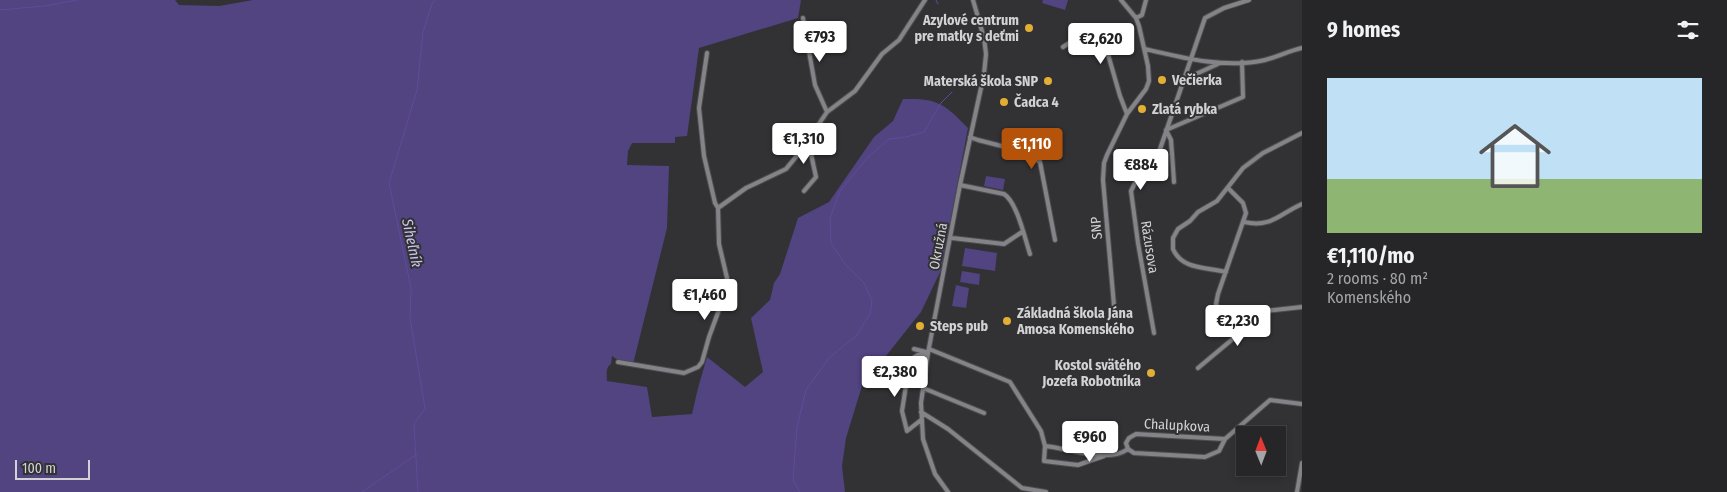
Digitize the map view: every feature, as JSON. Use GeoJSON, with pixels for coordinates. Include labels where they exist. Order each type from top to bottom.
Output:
{"type":"FeatureCollection","features":[{"type":"Feature","properties":{"kind":"street"},"geometry":{"type":"LineString","coordinates":[[718,208],[746,188],[786,168],[827,112],[855,91],[882,54],[899,40],[925,0]]}},
{"type":"Feature","properties":{"kind":"street","name":"Okružná"},"geometry":{"type":"LineString","coordinates":[[948,492],[935,474],[923,439],[921,412],[929,351],[952,238],[960,185],[984,74],[986,54],[973,0]]}},
{"type":"Feature","properties":{"kind":"street","name":"SNP"},"geometry":{"type":"LineString","coordinates":[[1115,317],[1103,180],[1104,163],[1128,114],[1146,89],[1149,75],[1145,49],[1136,18],[1121,0]]}},
{"type":"Feature","properties":{"kind":"street"},"geometry":{"type":"LineString","coordinates":[[1136,18],[1142,15],[1146,0]]}},
{"type":"Feature","properties":{"kind":"street","name":"Rázusova"},"geometry":{"type":"LineString","coordinates":[[1154,333],[1131,191],[1137,179],[1159,152],[1205,18],[1224,8],[1249,0]]}},
{"type":"Feature","properties":{"kind":"street"},"geometry":{"type":"LineString","coordinates":[[803,18],[814,85],[827,112]]}},
{"type":"Feature","properties":{"kind":"street"},"geometry":{"type":"LineString","coordinates":[[1063,47],[1083,34],[1101,30],[1120,96],[1128,114]]}},
{"type":"Feature","properties":{"kind":"street"},"geometry":{"type":"LineString","coordinates":[[1145,49],[1192,60],[1242,62],[1263,60],[1302,48]]}},
{"type":"Feature","properties":{"kind":"street"},"geometry":{"type":"LineString","coordinates":[[618,362],[684,373],[698,367],[702,362],[727,278],[719,244],[718,208],[715,203],[704,156],[700,121],[699,108],[707,53]]}},
{"type":"Feature","properties":{"kind":"street"},"geometry":{"type":"LineString","coordinates":[[1196,74],[1222,62]]}},
{"type":"Feature","properties":{"kind":"street"},"geometry":{"type":"LineString","coordinates":[[1174,182],[1171,140],[1166,130],[1243,97],[1242,62]]}},
{"type":"Feature","properties":{"kind":"street"},"geometry":{"type":"LineString","coordinates":[[1226,272],[1186,263],[1174,252],[1173,241],[1178,229],[1190,221],[1198,212],[1217,202],[1236,176],[1250,162],[1302,133]]}},
{"type":"Feature","properties":{"kind":"street"},"geometry":{"type":"LineString","coordinates":[[970,137],[1025,152],[1040,162],[1055,240]]}},
{"type":"Feature","properties":{"kind":"street"},"geometry":{"type":"LineString","coordinates":[[804,191],[816,177],[808,140]]}},
{"type":"Feature","properties":{"kind":"street"},"geometry":{"type":"LineString","coordinates":[[960,185],[1006,195],[1013,205],[1030,254]]}},
{"type":"Feature","properties":{"kind":"street"},"geometry":{"type":"LineString","coordinates":[[1228,188],[1245,206],[1246,213],[1216,300],[1217,307],[1221,312],[1229,315],[1302,307]]}},
{"type":"Feature","properties":{"kind":"street"},"geometry":{"type":"LineString","coordinates":[[1244,222],[1252,224],[1270,222],[1302,204]]}},
{"type":"Feature","properties":{"kind":"street"},"geometry":{"type":"LineString","coordinates":[[952,238],[1004,244],[1022,232]]}},
{"type":"Feature","properties":{"kind":"street"},"geometry":{"type":"LineString","coordinates":[[1198,368],[1266,311]]}},
{"type":"Feature","properties":{"kind":"street"},"geometry":{"type":"LineString","coordinates":[[914,349],[929,351],[1010,382],[1041,431],[1045,446],[1044,461],[1078,465],[1104,456],[1123,453],[1128,449]]}},
{"type":"Feature","properties":{"kind":"street"},"geometry":{"type":"LineString","coordinates":[[921,420],[907,431],[902,411],[910,360],[929,351]]}},
{"type":"Feature","properties":{"kind":"street"},"geometry":{"type":"LineString","coordinates":[[923,388],[984,413]]}},
{"type":"Feature","properties":{"kind":"street","name":"Chalupkova"},"geometry":{"type":"LineString","coordinates":[[1225,438],[1136,434],[1129,438],[1126,443],[1128,449],[1134,453],[1205,457],[1219,451],[1225,438],[1270,400],[1302,404]]}},
{"type":"Feature","properties":{"kind":"street"},"geometry":{"type":"LineString","coordinates":[[921,412],[948,429],[1022,488],[1046,492]]}},
{"type":"Feature","properties":{"kind":"street"},"geometry":{"type":"LineString","coordinates":[[1045,446],[1104,456]]}},
{"type":"Feature","properties":{"kind":"street"},"geometry":{"type":"LineString","coordinates":[[1297,492],[1302,462]]}},
{"type":"Feature","properties":{"kind":"shaded area"},"geometry":{"type":"Polygon","coordinates":[[[0,0],[175,0],[179,5],[219,6],[253,0],[801,0],[798,18],[699,48],[687,136],[675,137],[675,143],[632,143],[628,151],[627,165],[669,166],[667,228],[633,364],[618,360],[612,356],[611,364],[607,370],[607,381],[647,387],[652,417],[692,414],[707,357],[745,387],[763,372],[751,318],[770,300],[774,283],[780,274],[798,218],[829,202],[874,137],[893,121],[903,99],[932,101],[939,104],[968,128],[941,270],[921,312],[862,386],[846,438],[842,466],[845,492],[0,492],[0,0]]]}},
{"type":"Feature","properties":{"kind":"shaded area"},"geometry":{"type":"Polygon","coordinates":[[[1043,0],[1068,0],[1065,10],[1042,3],[1043,0]]]}},
{"type":"Feature","properties":{"kind":"shaded area"},"geometry":{"type":"Polygon","coordinates":[[[986,176],[1005,179],[1003,190],[984,186],[986,176]]]}},
{"type":"Feature","properties":{"kind":"shaded area"},"geometry":{"type":"Polygon","coordinates":[[[965,248],[997,253],[995,271],[962,266],[965,248]]]}},
{"type":"Feature","properties":{"kind":"shaded area"},"geometry":{"type":"Polygon","coordinates":[[[962,271],[980,274],[979,285],[960,282],[962,271]]]}},
{"type":"Feature","properties":{"kind":"shaded area"},"geometry":{"type":"Polygon","coordinates":[[[956,285],[969,288],[966,308],[952,306],[956,285]]]}},
{"type":"Feature","properties":{"kind":"waterway"},"geometry":{"type":"LineString","coordinates":[[0,10],[45,6],[77,0]]}},
{"type":"Feature","properties":{"kind":"waterway","name":"Siheľník"},"geometry":{"type":"LineString","coordinates":[[418,492],[414,424],[425,408],[410,318],[411,288],[389,183],[417,90],[423,32],[435,0]]}},
{"type":"Feature","properties":{"kind":"waterway"},"geometry":{"type":"LineString","coordinates":[[936,0],[938,4]]}},
{"type":"Feature","properties":{"kind":"waterway"},"geometry":{"type":"LineString","coordinates":[[800,492],[793,480],[797,427],[806,390],[829,358],[857,335],[870,314],[872,300],[864,283],[845,264],[831,243],[830,218],[840,191],[867,158],[889,139],[924,132],[941,103],[952,92]]}},
{"type":"Feature","properties":{"kind":"waterway"},"geometry":{"type":"LineString","coordinates":[[362,492],[417,454]]}},
{"type":"Feature","properties":{"kind":"place","name":"Azylové centrum pre matky s deťmi"},"geometry":{"type":"Point","coordinates":[1029,28]}},
{"type":"Feature","properties":{"kind":"place","name":"Večierka"},"geometry":{"type":"Point","coordinates":[1162,80]}},
{"type":"Feature","properties":{"kind":"place","name":"Materská škola SNP"},"geometry":{"type":"Point","coordinates":[1048,81]}},
{"type":"Feature","properties":{"kind":"place","name":"Čadca 4"},"geometry":{"type":"Point","coordinates":[1004,102]}},
{"type":"Feature","properties":{"kind":"place","name":"Zlatá rybka"},"geometry":{"type":"Point","coordinates":[1142,109]}},
{"type":"Feature","properties":{"kind":"place","name":"Základná škola Jána Amosa Komenského"},"geometry":{"type":"Point","coordinates":[1007,321]}},
{"type":"Feature","properties":{"kind":"place","name":"Steps pub"},"geometry":{"type":"Point","coordinates":[920,326]}},
{"type":"Feature","properties":{"kind":"place","name":"Kostol svätého Jozefa Robotníka"},"geometry":{"type":"Point","coordinates":[1151,373]}}]}
